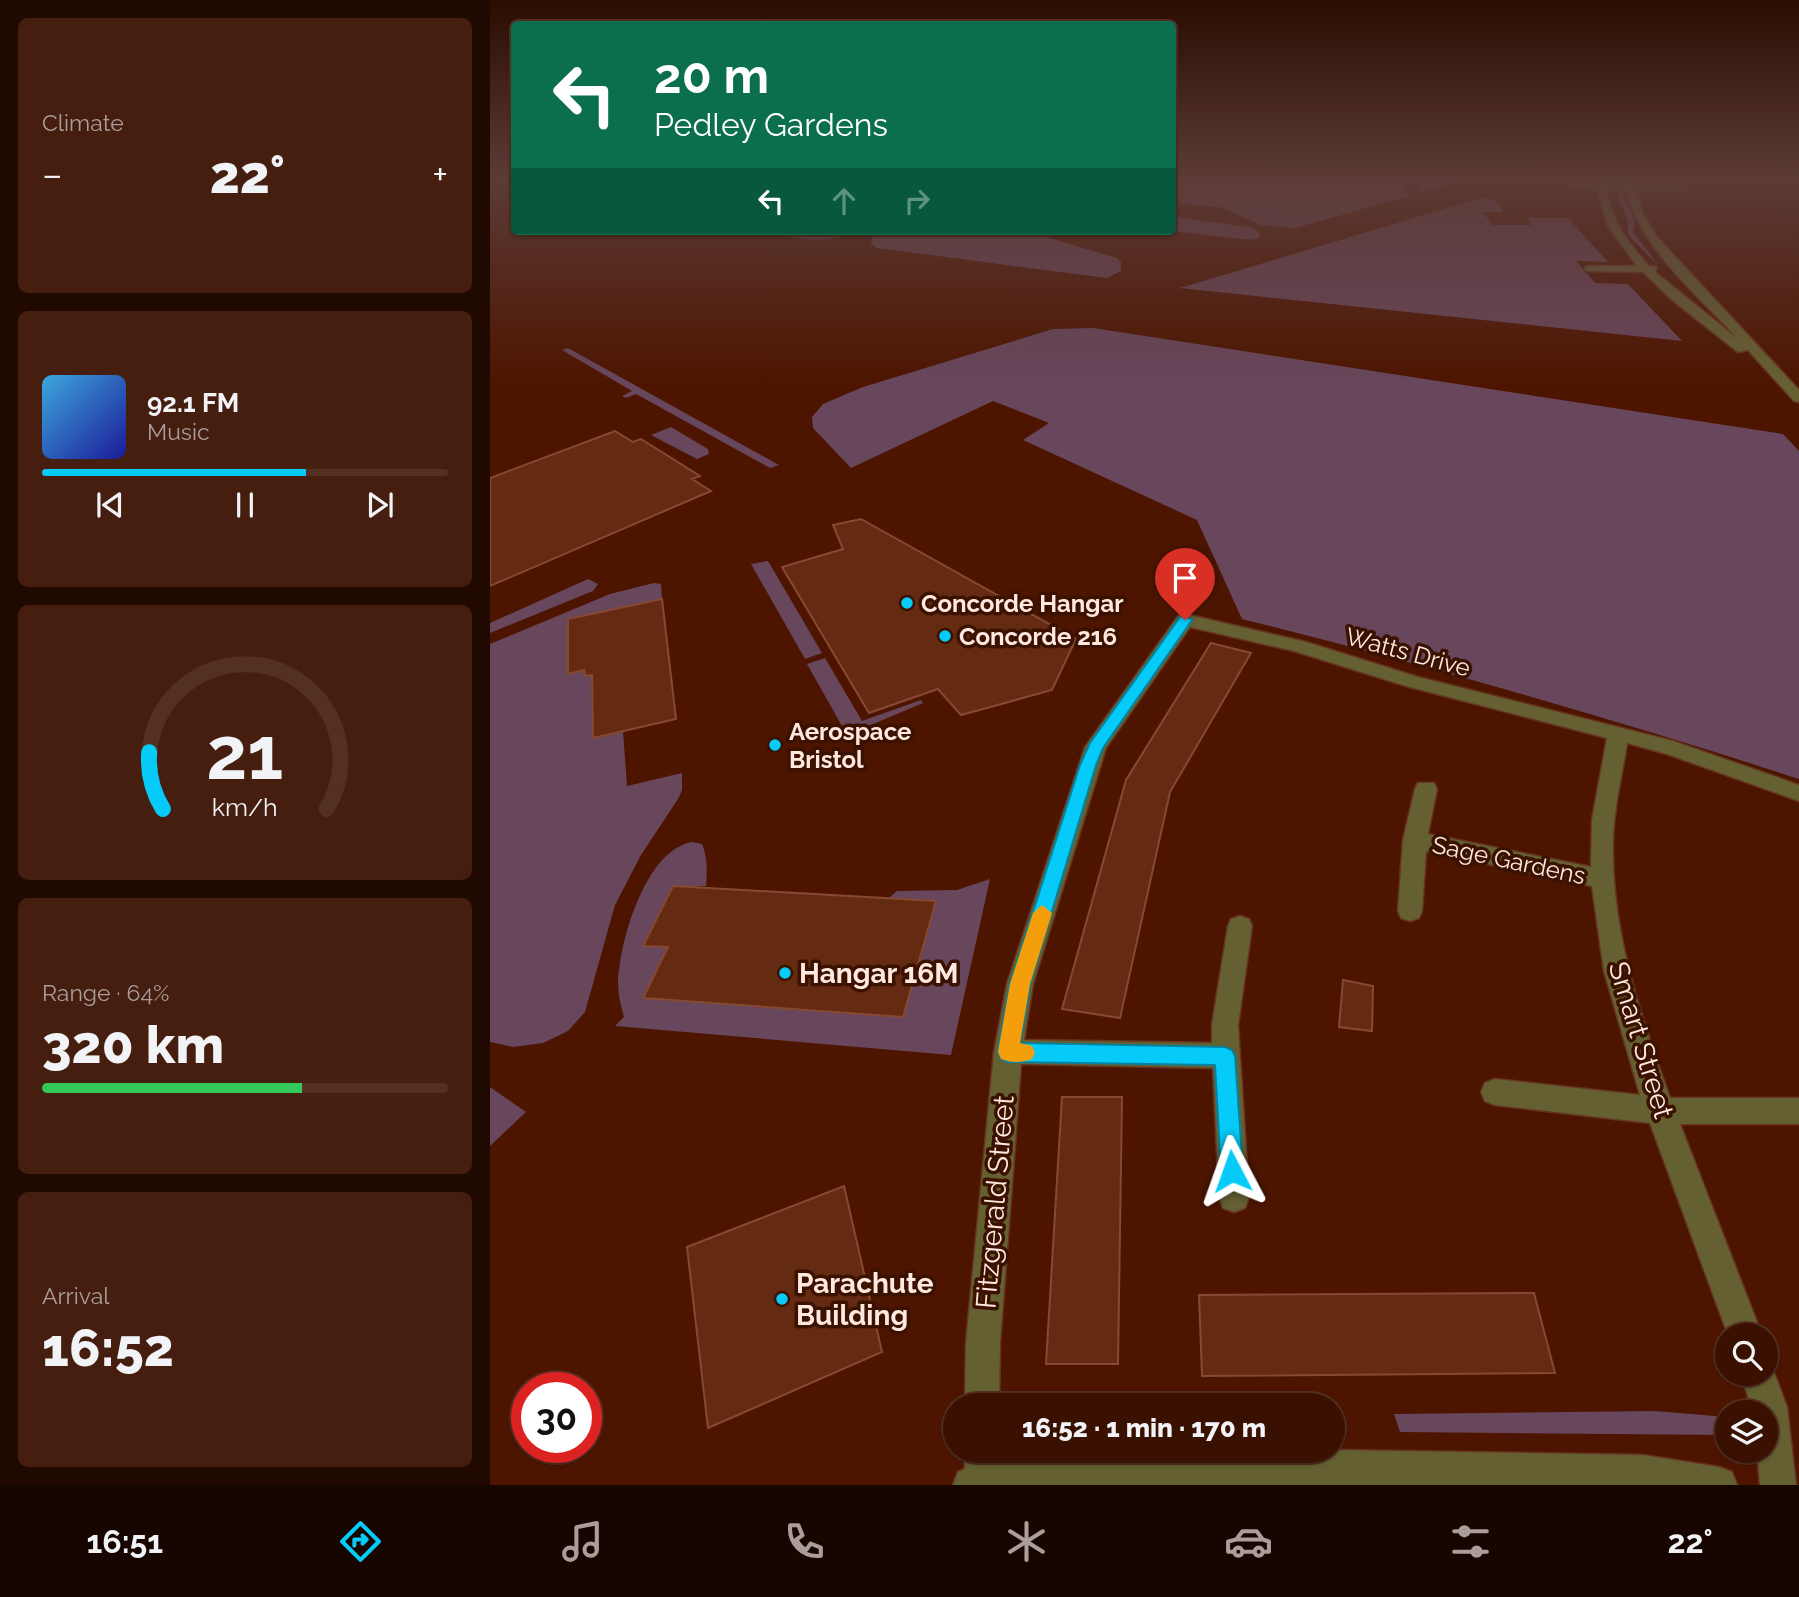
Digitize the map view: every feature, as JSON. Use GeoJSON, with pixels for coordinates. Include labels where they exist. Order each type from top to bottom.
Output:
{"type":"FeatureCollection","features":[{"type":"Feature","properties":{"kind":"street"},"geometry":{"type":"LineString","coordinates":[[1628,244],[1650,273],[1713,327],[1767,366]]}},
{"type":"Feature","properties":{"kind":"street"},"geometry":{"type":"LineString","coordinates":[[1659,244],[1734,325],[1767,366],[1799,398]]}},
{"type":"Feature","properties":{"kind":"street"},"geometry":{"type":"LineString","coordinates":[[1592,273],[1682,271]]}},
{"type":"Feature","properties":{"kind":"street","name":"Watts Drive"},"geometry":{"type":"LineString","coordinates":[[1185,620],[1298,646],[1400,678],[1673,748],[1799,793]]}},
{"type":"Feature","properties":{"kind":"street","name":"Fitzgerald Street"},"geometry":{"type":"LineString","coordinates":[[982,1393],[983,1343],[1008,1052],[1020,984],[1088,765],[1096,747],[1185,620]]}},
{"type":"Feature","properties":{"kind":"street","name":"Smart Street"},"geometry":{"type":"LineString","coordinates":[[1618,733],[1601,844],[1602,879],[1625,996],[1661,1111],[1740,1323]]}},
{"type":"Feature","properties":{"kind":"street","name":"Sage Gardens"},"geometry":{"type":"LineString","coordinates":[[1410,911],[1415,840],[1426,789]]}},
{"type":"Feature","properties":{"kind":"street","name":"Sage Gardens"},"geometry":{"type":"LineString","coordinates":[[1415,840],[1602,879]]}},
{"type":"Feature","properties":{"kind":"street"},"geometry":{"type":"LineString","coordinates":[[1234,1197],[1225,1025],[1240,926]]}},
{"type":"Feature","properties":{"kind":"street"},"geometry":{"type":"LineString","coordinates":[[1008,1052],[1225,1056]]}},
{"type":"Feature","properties":{"kind":"street"},"geometry":{"type":"LineString","coordinates":[[1496,1092],[1661,1111],[1799,1111]]}},
{"type":"Feature","properties":{"kind":"street"},"geometry":{"type":"LineString","coordinates":[[1762,1386],[1770,1408],[1779,1485]]}},
{"type":"Feature","properties":{"kind":"street"},"geometry":{"type":"LineString","coordinates":[[979,1472],[1192,1466],[1589,1470],[1643,1473],[1718,1485]]}},
{"type":"Feature","properties":{"kind":"shaded area"},"geometry":{"type":"Polygon","coordinates":[[[873,244],[1071,244],[1117,258],[1121,262],[1121,271],[1107,278],[877,248],[873,244]]]}},
{"type":"Feature","properties":{"kind":"shaded area"},"geometry":{"type":"Polygon","coordinates":[[[1326,244],[1592,244],[1608,262],[1576,261],[1595,283],[1628,284],[1682,341],[1180,288],[1326,244]]]}},
{"type":"Feature","properties":{"kind":"shaded area"},"geometry":{"type":"Polygon","coordinates":[[[1637,244],[1642,244],[1659,266],[1637,244]]]}},
{"type":"Feature","properties":{"kind":"shaded area"},"geometry":{"type":"Polygon","coordinates":[[[1093,328],[1783,434],[1799,451],[1799,779],[1522,694],[1242,619],[1197,520],[1023,440],[1049,423],[993,401],[851,468],[813,428],[812,417],[823,404],[863,387],[1053,329],[1093,328]]]}},
{"type":"Feature","properties":{"kind":"shaded area"},"geometry":{"type":"Polygon","coordinates":[[[568,348],[779,465],[770,468],[636,394],[626,398],[622,396],[632,391],[562,350],[568,348]]]}},
{"type":"Feature","properties":{"kind":"shaded area"},"geometry":{"type":"Polygon","coordinates":[[[671,427],[708,449],[709,454],[697,459],[651,435],[671,427]]]}},
{"type":"Feature","properties":{"kind":"shaded area"},"geometry":{"type":"Polygon","coordinates":[[[768,561],[822,653],[805,659],[751,564],[768,561]]]}},
{"type":"Feature","properties":{"kind":"shaded area"},"geometry":{"type":"Polygon","coordinates":[[[588,579],[598,584],[593,591],[490,633],[490,623],[588,579]]]}},
{"type":"Feature","properties":{"kind":"shaded area"},"geometry":{"type":"Polygon","coordinates":[[[654,583],[661,584],[662,599],[568,619],[568,673],[584,670],[585,676],[592,675],[594,738],[623,731],[627,786],[682,773],[682,790],[641,855],[615,905],[585,1012],[568,1031],[543,1043],[513,1047],[490,1042],[490,644],[610,594],[654,583]]]}},
{"type":"Feature","properties":{"kind":"shaded area"},"geometry":{"type":"Polygon","coordinates":[[[825,658],[862,721],[921,700],[923,703],[847,735],[807,664],[825,658]]]}},
{"type":"Feature","properties":{"kind":"shaded area"},"geometry":{"type":"Polygon","coordinates":[[[692,842],[702,844],[704,849],[707,865],[706,886],[673,887],[643,945],[668,947],[644,998],[903,1017],[935,902],[889,898],[897,891],[957,890],[990,879],[951,1055],[615,1026],[624,1017],[618,988],[620,966],[629,923],[638,901],[661,862],[675,849],[692,842]]]}},
{"type":"Feature","properties":{"kind":"shaded area"},"geometry":{"type":"Polygon","coordinates":[[[490,1087],[526,1112],[490,1146],[490,1087]]]}},
{"type":"Feature","properties":{"kind":"shaded area"},"geometry":{"type":"Polygon","coordinates":[[[1655,1411],[1715,1416],[1715,1435],[1400,1432],[1394,1414],[1655,1411]]]}},
{"type":"Feature","properties":{"kind":"building"},"geometry":{"type":"Polygon","coordinates":[[[615,431],[633,442],[641,439],[700,476],[692,479],[711,491],[490,586],[490,478],[615,431]]]}},
{"type":"Feature","properties":{"kind":"building","name":"Concorde Hangar"},"geometry":{"type":"Polygon","coordinates":[[[861,519],[1076,639],[1052,690],[961,715],[938,689],[869,713],[782,567],[843,549],[833,525],[861,519]]]}},
{"type":"Feature","properties":{"kind":"building"},"geometry":{"type":"Polygon","coordinates":[[[662,599],[676,719],[593,738],[592,675],[585,676],[584,670],[568,674],[568,619],[662,599]]]}},
{"type":"Feature","properties":{"kind":"building"},"geometry":{"type":"Polygon","coordinates":[[[1211,643],[1251,653],[1170,792],[1120,1018],[1062,1009],[1126,780],[1211,643]]]}},
{"type":"Feature","properties":{"kind":"building","name":"Hangar 16M"},"geometry":{"type":"Polygon","coordinates":[[[673,886],[936,901],[903,1017],[643,998],[668,947],[643,946],[673,886]]]}},
{"type":"Feature","properties":{"kind":"building"},"geometry":{"type":"Polygon","coordinates":[[[1343,980],[1373,986],[1372,1031],[1339,1027],[1343,980]]]}},
{"type":"Feature","properties":{"kind":"building"},"geometry":{"type":"Polygon","coordinates":[[[1062,1097],[1122,1097],[1118,1364],[1046,1364],[1062,1097]]]}},
{"type":"Feature","properties":{"kind":"building","name":"Parachute Building"},"geometry":{"type":"Polygon","coordinates":[[[844,1186],[882,1352],[708,1428],[687,1247],[844,1186]]]}},
{"type":"Feature","properties":{"kind":"building"},"geometry":{"type":"Polygon","coordinates":[[[1534,1293],[1555,1373],[1202,1376],[1199,1295],[1534,1293]]]}},
{"type":"Feature","properties":{"kind":"slow traffic"},"geometry":{"type":"LineString","coordinates":[[1025,1053],[1008,1052],[1020,984],[1042,913]]}},
{"type":"Feature","properties":{"kind":"place","name":"Concorde Hangar"},"geometry":{"type":"Point","coordinates":[907,603]}},
{"type":"Feature","properties":{"kind":"place","name":"Concorde 216"},"geometry":{"type":"Point","coordinates":[945,636]}},
{"type":"Feature","properties":{"kind":"place","name":"Aerospace Bristol"},"geometry":{"type":"Point","coordinates":[775,745]}},
{"type":"Feature","properties":{"kind":"place","name":"Hangar 16M"},"geometry":{"type":"Point","coordinates":[785,973]}},
{"type":"Feature","properties":{"kind":"place","name":"Parachute Building"},"geometry":{"type":"Point","coordinates":[782,1299]}},
{"type":"Feature","properties":{"kind":"route"},"geometry":{"type":"LineString","coordinates":[[1185,620],[1096,747],[1088,765],[1020,984],[1008,1052],[1225,1056],[1232,1171]]}}]}
